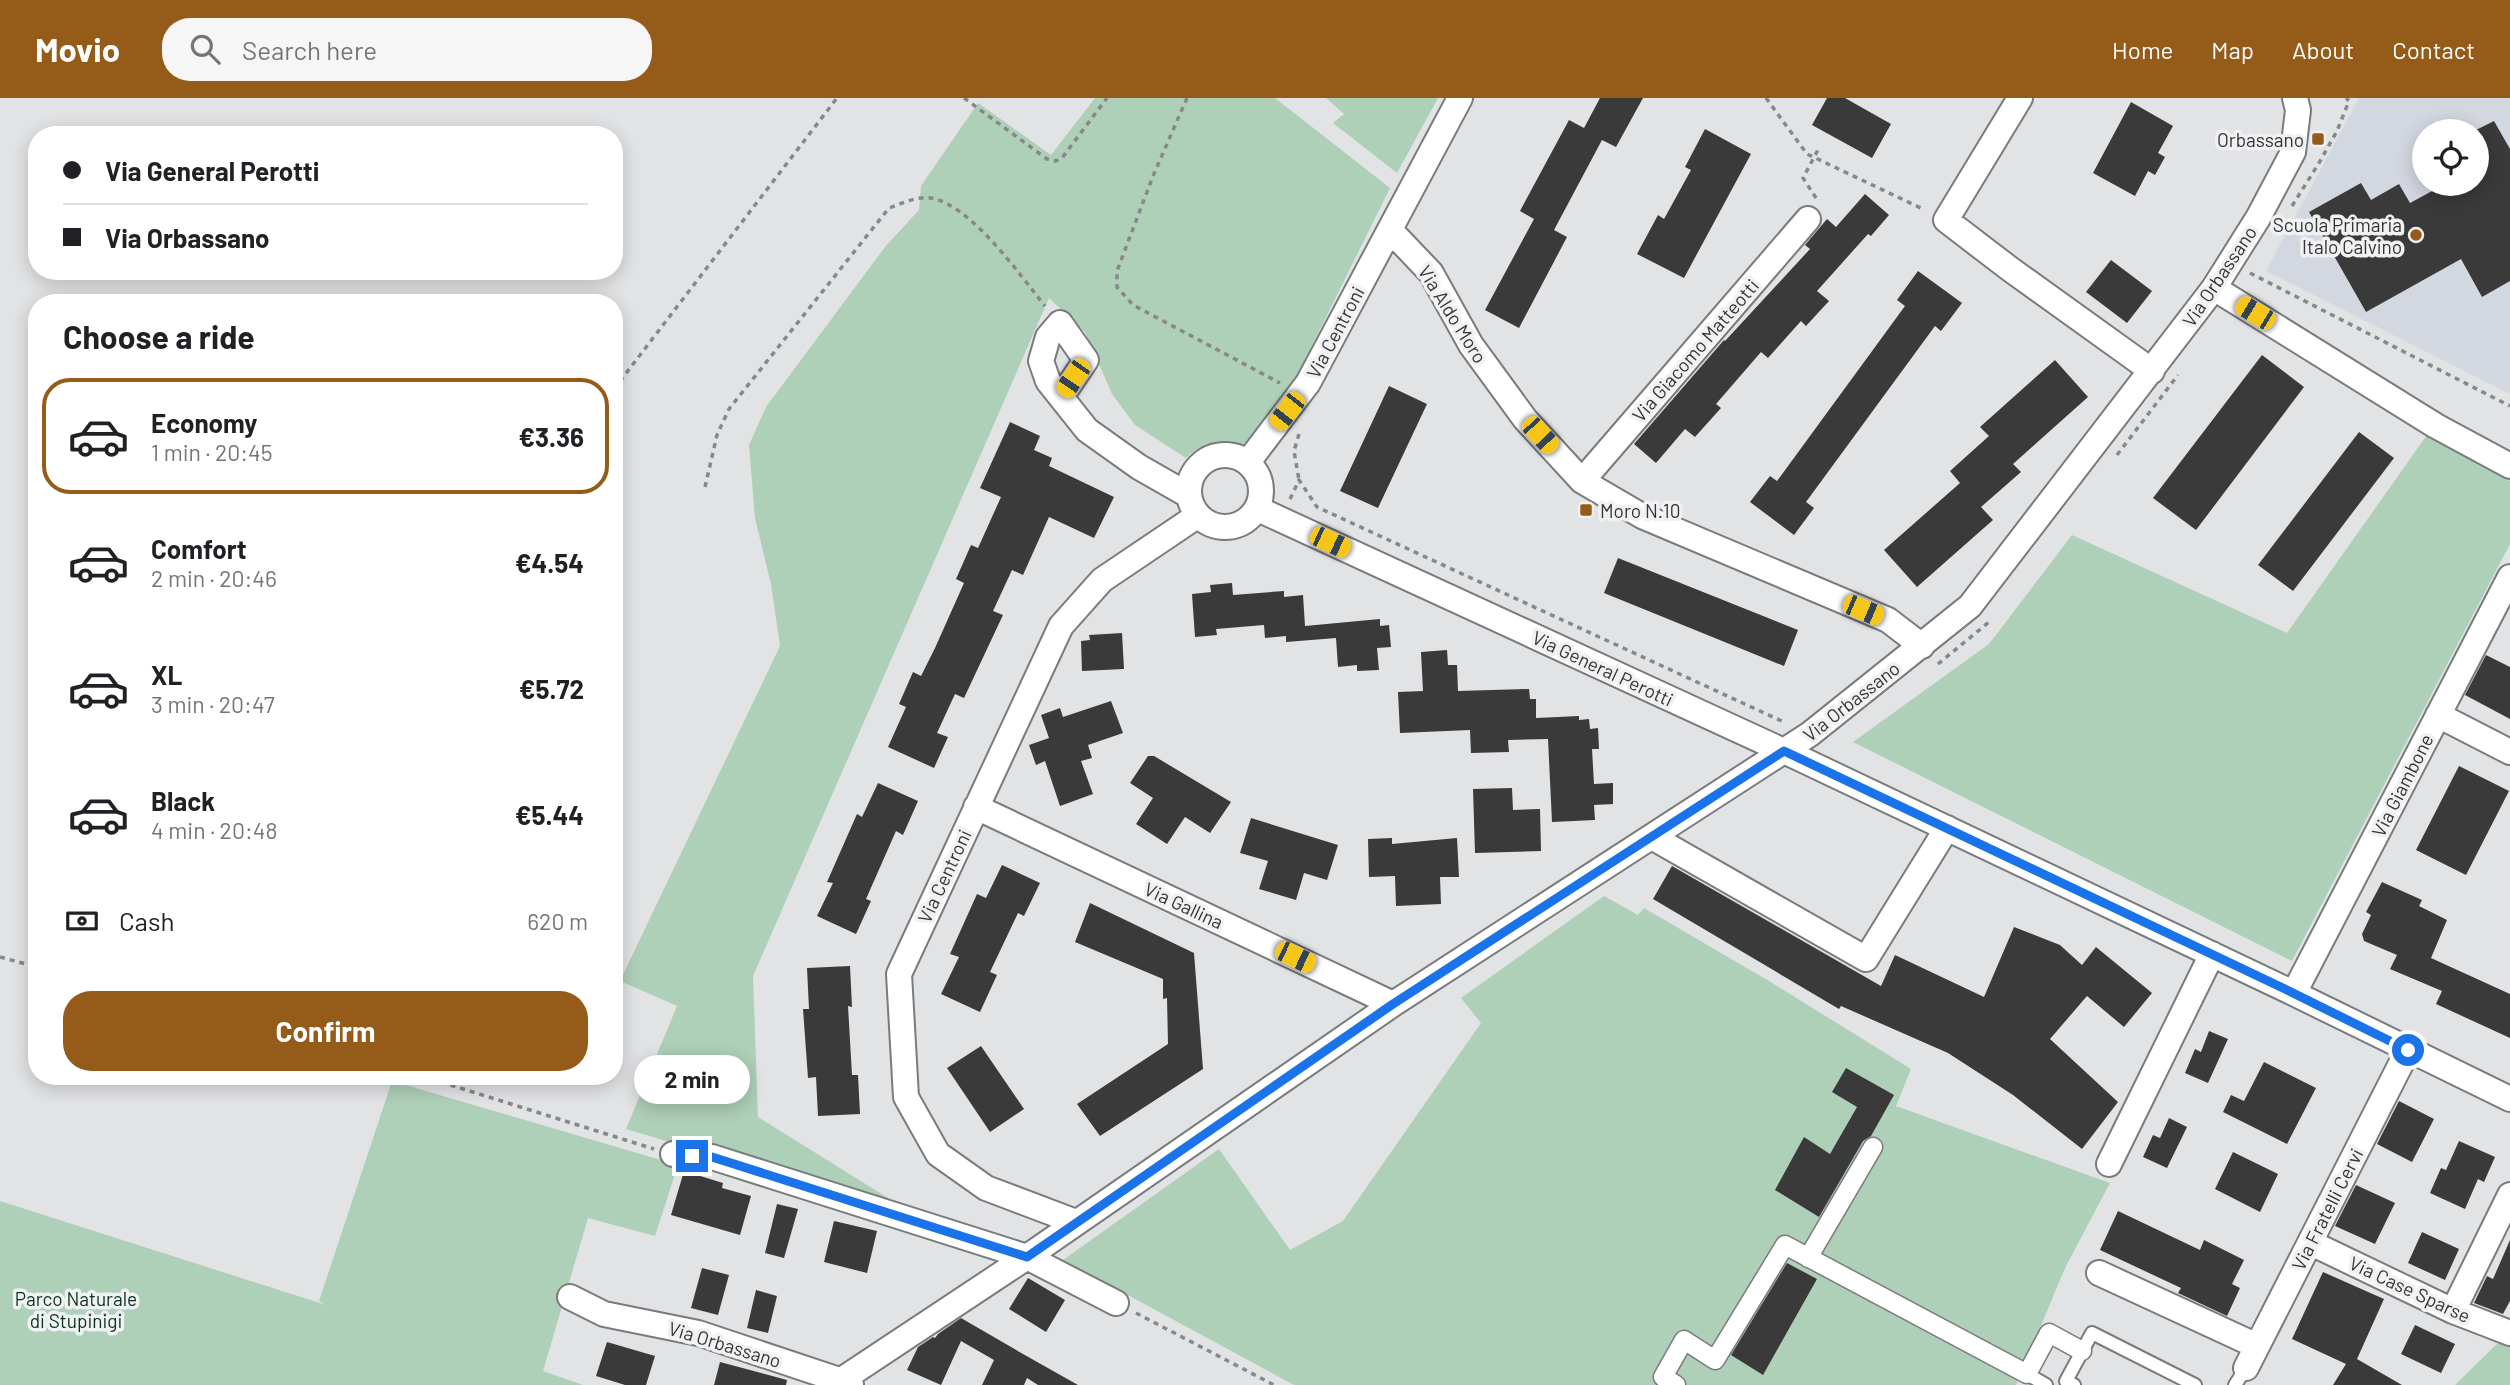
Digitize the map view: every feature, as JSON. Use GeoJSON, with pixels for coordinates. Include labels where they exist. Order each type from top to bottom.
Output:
{"type":"FeatureCollection","features":[{"type":"Feature","properties":{"kind":"street"},"geometry":{"type":"LineString","coordinates":[[1390,230],[1460,98]]}},
{"type":"Feature","properties":{"kind":"street"},"geometry":{"type":"LineString","coordinates":[[2020,98],[1946,220],[2152,371]]}},
{"type":"Feature","properties":{"kind":"street","name":"Via Orbassano"},"geometry":{"type":"LineString","coordinates":[[570,1297],[604,1314],[698,1333],[843,1384],[1393,1004],[1810,734],[1970,606],[2152,371],[2214,288],[2258,218],[2293,152],[2298,110],[2295,98]]}},
{"type":"Feature","properties":{"kind":"street","name":"Via Giacomo Matteotti"},"geometry":{"type":"LineString","coordinates":[[1582,481],[1808,219]]}},
{"type":"Feature","properties":{"kind":"street","name":"Via Centroni"},"geometry":{"type":"LineString","coordinates":[[1248,462],[1301,393],[1390,230]]}},
{"type":"Feature","properties":{"kind":"street","name":"Via Aldo Moro"},"geometry":{"type":"LineString","coordinates":[[1390,230],[1431,273],[1471,345],[1525,419],[1582,481],[1642,516],[1888,620],[1922,646]]}},
{"type":"Feature","properties":{"kind":"street"},"geometry":{"type":"LineString","coordinates":[[2214,288],[2436,426],[2510,466]]}},
{"type":"Feature","properties":{"kind":"street"},"geometry":{"type":"LineString","coordinates":[[1061,397],[1086,360],[1060,323],[1048,337],[1041,361],[1048,381],[1087,430],[1193,505],[1209,525],[1222,528],[1237,526],[1254,515],[1269,514],[1257,472],[1248,462],[1225,454],[1199,465],[1192,475],[1193,505]]}},
{"type":"Feature","properties":{"kind":"street","name":"Via Centroni"},"geometry":{"type":"LineString","coordinates":[[1076,1222],[986,1188],[938,1154],[906,1097],[899,974],[1062,626],[1102,580],[1193,505]]}},
{"type":"Feature","properties":{"kind":"street","name":"Via General Perotti"},"geometry":{"type":"LineString","coordinates":[[1269,514],[1784,751],[2294,993],[2510,1099]]}},
{"type":"Feature","properties":{"kind":"street","name":"Via Giambone"},"geometry":{"type":"LineString","coordinates":[[2294,993],[2510,577]]}},
{"type":"Feature","properties":{"kind":"street"},"geometry":{"type":"LineString","coordinates":[[2438,715],[2510,751]]}},
{"type":"Feature","properties":{"kind":"street","name":"Via Gallina"},"geometry":{"type":"LineString","coordinates":[[976,807],[1393,1004]]}},
{"type":"Feature","properties":{"kind":"street"},"geometry":{"type":"LineString","coordinates":[[1652,837],[1866,959],[1947,828]]}},
{"type":"Feature","properties":{"kind":"street"},"geometry":{"type":"LineString","coordinates":[[2109,1164],[2212,954]]}},
{"type":"Feature","properties":{"kind":"street","name":"Via Fratelli Cervi"},"geometry":{"type":"LineString","coordinates":[[2246,1366],[2408,1050]]}},
{"type":"Feature","properties":{"kind":"street"},"geometry":{"type":"LineString","coordinates":[[1808,1258],[1873,1147]]}},
{"type":"Feature","properties":{"kind":"street"},"geometry":{"type":"LineString","coordinates":[[673,1154],[712,1157],[1027,1257],[1116,1303]]}},
{"type":"Feature","properties":{"kind":"street"},"geometry":{"type":"LineString","coordinates":[[2454,1311],[2510,1195]]}},
{"type":"Feature","properties":{"kind":"street","name":"Via Case Sparse"},"geometry":{"type":"LineString","coordinates":[[2311,1243],[2454,1311],[2510,1333]]}},
{"type":"Feature","properties":{"kind":"street"},"geometry":{"type":"LineString","coordinates":[[1676,1385],[1663,1377],[1684,1340],[1715,1360],[1784,1245],[2027,1374],[2049,1334],[2082,1351]]}},
{"type":"Feature","properties":{"kind":"street"},"geometry":{"type":"LineString","coordinates":[[2099,1273],[2246,1366]]}},
{"type":"Feature","properties":{"kind":"lane"},"geometry":{"type":"LineString","coordinates":[[2067,1383],[2092,1333],[2195,1385]]}},
{"type":"Feature","properties":{"kind":"lane"},"geometry":{"type":"LineString","coordinates":[[2027,1374],[2046,1385]]}},
{"type":"Feature","properties":{"kind":"path"},"geometry":{"type":"LineString","coordinates":[[623,377],[837,98]]}},
{"type":"Feature","properties":{"kind":"path"},"geometry":{"type":"LineString","coordinates":[[964,98],[1047,159],[1056,161],[1062,158],[1107,98]]}},
{"type":"Feature","properties":{"kind":"path"},"geometry":{"type":"LineString","coordinates":[[1187,98],[1153,176],[1117,271],[1117,287],[1133,305],[1301,393]]}},
{"type":"Feature","properties":{"kind":"path"},"geometry":{"type":"LineString","coordinates":[[1766,98],[1807,154],[1946,220]]}},
{"type":"Feature","properties":{"kind":"path"},"geometry":{"type":"LineString","coordinates":[[1808,219],[1821,205],[1803,178],[1819,148]]}},
{"type":"Feature","properties":{"kind":"path"},"geometry":{"type":"LineString","coordinates":[[705,487],[717,435],[729,410],[889,208],[916,198],[933,198],[957,209],[978,227],[1060,323]]}},
{"type":"Feature","properties":{"kind":"path"},"geometry":{"type":"LineString","coordinates":[[2250,273],[2510,406]]}},
{"type":"Feature","properties":{"kind":"path"},"geometry":{"type":"LineString","coordinates":[[1301,426],[1294,451],[1299,480],[1317,507],[1810,734]]}},
{"type":"Feature","properties":{"kind":"path"},"geometry":{"type":"LineString","coordinates":[[1269,514],[1299,480]]}},
{"type":"Feature","properties":{"kind":"path"},"geometry":{"type":"LineString","coordinates":[[0,957],[28,965]]}},
{"type":"Feature","properties":{"kind":"path"},"geometry":{"type":"LineString","coordinates":[[451,1085],[673,1154]]}},
{"type":"Feature","properties":{"kind":"path"},"geometry":{"type":"LineString","coordinates":[[1116,1303],[1274,1385]]}},
{"type":"Feature","properties":{"kind":"shaded area"},"geometry":{"type":"Polygon","coordinates":[[[2359,98],[2510,98],[2510,394],[2266,271],[2359,98]]]}},
{"type":"Feature","properties":{"kind":"green space"},"geometry":{"type":"Polygon","coordinates":[[[1095,98],[1275,98],[1390,188],[1289,392],[1242,446],[1205,446],[1186,458],[1135,425],[1112,394],[1085,332],[1049,298],[753,976],[758,1117],[917,1216],[626,1129],[677,1006],[623,982],[623,975],[780,646],[771,584],[755,518],[749,445],[766,407],[885,247],[919,210],[921,186],[978,103],[1051,155],[1095,98]]]}},
{"type":"Feature","properties":{"kind":"green space"},"geometry":{"type":"Polygon","coordinates":[[[1326,98],[1438,98],[1397,173],[1333,123],[1344,114],[1326,98]]]}},
{"type":"Feature","properties":{"kind":"green space"},"geometry":{"type":"Polygon","coordinates":[[[2427,435],[2510,481],[2510,544],[2292,961],[1853,742],[1989,644],[2072,535],[2287,633],[2427,435]]]}},
{"type":"Feature","properties":{"kind":"green space"},"geometry":{"type":"Polygon","coordinates":[[[1604,896],[1638,915],[1644,908],[1911,1069],[1896,1106],[2110,1183],[2065,1268],[2016,1385],[1294,1385],[1063,1260],[1219,1149],[1290,1250],[1343,1221],[1481,1023],[1461,998],[1604,896]]]}},
{"type":"Feature","properties":{"kind":"green space","name":"Parco Naturale di Stupinigi"},"geometry":{"type":"Polygon","coordinates":[[[391,1085],[406,1085],[678,1165],[655,1236],[588,1218],[543,1371],[583,1385],[0,1385],[0,1201],[326,1305],[319,1301],[391,1085]]]}},
{"type":"Feature","properties":{"kind":"green space"},"geometry":{"type":"Polygon","coordinates":[[[2501,1340],[2510,1344],[2510,1385],[2455,1385],[2501,1340]]]}},
{"type":"Feature","properties":{"kind":"building"},"geometry":{"type":"Polygon","coordinates":[[[1600,98],[1643,98],[1616,147],[1602,140],[1554,230],[1567,237],[1519,328],[1485,310],[1534,219],[1520,211],[1569,120],[1584,128],[1600,98]]]}},
{"type":"Feature","properties":{"kind":"building"},"geometry":{"type":"Polygon","coordinates":[[[1827,98],[1845,98],[1891,124],[1872,158],[1812,125],[1827,98]]]}},
{"type":"Feature","properties":{"kind":"building"},"geometry":{"type":"Polygon","coordinates":[[[2131,102],[2173,126],[2158,153],[2165,157],[2155,175],[2148,171],[2135,196],[2093,173],[2131,102]]]}},
{"type":"Feature","properties":{"kind":"building","name":"Scuola Primaria Italo Calvino"},"geometry":{"type":"Polygon","coordinates":[[[2494,121],[2510,149],[2510,281],[2482,297],[2461,259],[2366,312],[2309,212],[2361,183],[2371,200],[2399,184],[2410,203],[2423,196],[2489,196],[2489,124],[2494,121]]]}},
{"type":"Feature","properties":{"kind":"building"},"geometry":{"type":"Polygon","coordinates":[[[1705,129],[1751,154],[1684,278],[1637,254],[1658,215],[1664,219],[1691,170],[1685,167],[1705,129]]]}},
{"type":"Feature","properties":{"kind":"building"},"geometry":{"type":"Polygon","coordinates":[[[1865,194],[1889,215],[1871,236],[1868,234],[1817,291],[1829,301],[1806,326],[1801,321],[1768,358],[1761,352],[1716,404],[1721,408],[1695,437],[1685,429],[1656,463],[1634,444],[1724,340],[1810,249],[1805,245],[1827,219],[1836,227],[1865,194]]]}},
{"type":"Feature","properties":{"kind":"building"},"geometry":{"type":"Polygon","coordinates":[[[2111,260],[2152,291],[2127,323],[2086,292],[2111,260]]]}},
{"type":"Feature","properties":{"kind":"building"},"geometry":{"type":"Polygon","coordinates":[[[1918,271],[1962,303],[1941,331],[1935,326],[1806,502],[1814,508],[1794,535],[1750,502],[1770,476],[1777,481],[1905,306],[1897,300],[1918,271]]]}},
{"type":"Feature","properties":{"kind":"building"},"geometry":{"type":"Polygon","coordinates":[[[2262,355],[2304,387],[2196,530],[2153,498],[2262,355]]]}},
{"type":"Feature","properties":{"kind":"building"},"geometry":{"type":"Polygon","coordinates":[[[2055,360],[2088,397],[2013,464],[2021,472],[1981,507],[1993,520],[1917,587],[1884,550],[1960,483],[1950,471],[1989,436],[1980,427],[2055,360]]]}},
{"type":"Feature","properties":{"kind":"building"},"geometry":{"type":"Polygon","coordinates":[[[1389,386],[1427,404],[1378,508],[1340,491],[1389,386]]]}},
{"type":"Feature","properties":{"kind":"building"},"geometry":{"type":"Polygon","coordinates":[[[1010,422],[1040,436],[1034,450],[1052,458],[1049,466],[1114,497],[1094,538],[1049,517],[1023,575],[1012,570],[993,611],[1003,615],[964,698],[955,694],[937,733],[948,737],[934,768],[888,747],[906,707],[899,704],[913,672],[921,676],[964,583],[956,579],[971,545],[978,548],[1001,497],[980,488],[1010,422]]]}},
{"type":"Feature","properties":{"kind":"building"},"geometry":{"type":"Polygon","coordinates":[[[2359,432],[2394,458],[2293,591],[2258,565],[2359,432]]]}},
{"type":"Feature","properties":{"kind":"building"},"geometry":{"type":"Polygon","coordinates":[[[1618,558],[1798,630],[1784,666],[1604,593],[1618,558]]]}},
{"type":"Feature","properties":{"kind":"building"},"geometry":{"type":"Polygon","coordinates":[[[1232,583],[1233,595],[1284,591],[1284,597],[1303,595],[1305,626],[1380,619],[1380,626],[1389,625],[1391,647],[1377,648],[1379,670],[1357,671],[1357,665],[1338,667],[1336,638],[1286,642],[1286,636],[1265,638],[1264,625],[1216,629],[1217,635],[1195,637],[1192,594],[1211,592],[1210,585],[1232,583]]]}},
{"type":"Feature","properties":{"kind":"building"},"geometry":{"type":"Polygon","coordinates":[[[1122,633],[1124,669],[1082,671],[1081,641],[1090,640],[1089,635],[1122,633]]]}},
{"type":"Feature","properties":{"kind":"building"},"geometry":{"type":"Polygon","coordinates":[[[1447,650],[1448,665],[1457,665],[1458,691],[1529,689],[1530,699],[1536,699],[1536,718],[1579,716],[1579,720],[1589,719],[1590,729],[1598,728],[1599,749],[1592,749],[1594,784],[1613,783],[1613,804],[1594,805],[1595,820],[1552,822],[1548,739],[1508,740],[1509,752],[1471,753],[1470,730],[1400,733],[1398,692],[1423,691],[1421,652],[1447,650]]]}},
{"type":"Feature","properties":{"kind":"building"},"geometry":{"type":"Polygon","coordinates":[[[2486,655],[2510,667],[2510,719],[2465,695],[2486,655]]]}},
{"type":"Feature","properties":{"kind":"building"},"geometry":{"type":"Polygon","coordinates":[[[1111,701],[1123,733],[1088,745],[1092,758],[1081,761],[1093,794],[1060,806],[1045,761],[1036,765],[1029,745],[1049,738],[1041,715],[1060,708],[1063,717],[1111,701]]]}},
{"type":"Feature","properties":{"kind":"building"},"geometry":{"type":"Polygon","coordinates":[[[1148,756],[1154,756],[1231,802],[1210,833],[1185,817],[1167,844],[1136,824],[1153,798],[1130,783],[1148,756]]]}},
{"type":"Feature","properties":{"kind":"building"},"geometry":{"type":"Polygon","coordinates":[[[2459,766],[2509,791],[2466,875],[2416,850],[2459,766]]]}},
{"type":"Feature","properties":{"kind":"building"},"geometry":{"type":"Polygon","coordinates":[[[878,783],[918,801],[903,835],[896,831],[866,899],[871,901],[856,934],[817,916],[833,883],[827,882],[857,814],[862,817],[878,783]]]}},
{"type":"Feature","properties":{"kind":"building"},"geometry":{"type":"Polygon","coordinates":[[[1512,788],[1513,810],[1540,809],[1541,851],[1475,853],[1473,789],[1512,788]]]}},
{"type":"Feature","properties":{"kind":"building"},"geometry":{"type":"Polygon","coordinates":[[[1251,818],[1338,845],[1327,880],[1304,873],[1296,900],[1259,889],[1268,861],[1240,853],[1251,818]]]}},
{"type":"Feature","properties":{"kind":"building"},"geometry":{"type":"Polygon","coordinates":[[[1392,838],[1392,844],[1457,838],[1459,877],[1440,877],[1441,904],[1396,906],[1395,876],[1369,877],[1368,839],[1392,838]]]}},
{"type":"Feature","properties":{"kind":"building"},"geometry":{"type":"Polygon","coordinates":[[[1002,865],[1040,883],[1024,916],[1018,913],[990,972],[997,975],[980,1012],[941,994],[959,957],[950,954],[977,894],[986,898],[1002,865]]]}},
{"type":"Feature","properties":{"kind":"building"},"geometry":{"type":"Polygon","coordinates":[[[1672,866],[1881,986],[1895,955],[1984,997],[2014,927],[2060,945],[2082,965],[2096,947],[2152,993],[2124,1027],[2087,996],[2050,1039],[2118,1102],[2082,1149],[2013,1095],[1948,1053],[1841,1006],[1839,1009],[1653,899],[1672,866]]]}},
{"type":"Feature","properties":{"kind":"building"},"geometry":{"type":"Polygon","coordinates":[[[2382,882],[2422,900],[2419,906],[2447,920],[2431,958],[2510,994],[2510,1038],[2436,1004],[2442,991],[2390,969],[2397,955],[2364,941],[2362,934],[2371,915],[2366,912],[2382,882]]]}},
{"type":"Feature","properties":{"kind":"building"},"geometry":{"type":"Polygon","coordinates":[[[1090,903],[1194,953],[1203,1069],[1100,1136],[1077,1104],[1168,1044],[1167,998],[1163,999],[1163,979],[1075,942],[1090,903]]]}},
{"type":"Feature","properties":{"kind":"building"},"geometry":{"type":"Polygon","coordinates":[[[850,966],[852,1007],[848,1006],[852,1075],[858,1075],[860,1114],[818,1116],[816,1077],[808,1078],[803,1009],[809,1009],[807,968],[850,966]]]}},
{"type":"Feature","properties":{"kind":"building"},"geometry":{"type":"Polygon","coordinates":[[[2209,1031],[2228,1039],[2208,1083],[2185,1073],[2195,1049],[2201,1052],[2209,1031]]]}},
{"type":"Feature","properties":{"kind":"building"},"geometry":{"type":"Polygon","coordinates":[[[981,1046],[1024,1109],[990,1132],[947,1068],[981,1046]]]}},
{"type":"Feature","properties":{"kind":"building"},"geometry":{"type":"Polygon","coordinates":[[[2264,1062],[2316,1088],[2287,1144],[2223,1112],[2231,1095],[2244,1101],[2264,1062]]]}},
{"type":"Feature","properties":{"kind":"building"},"geometry":{"type":"Polygon","coordinates":[[[1846,1068],[1894,1095],[1871,1136],[1863,1141],[1819,1217],[1775,1190],[1804,1137],[1830,1154],[1857,1107],[1832,1092],[1846,1068]]]}},
{"type":"Feature","properties":{"kind":"building"},"geometry":{"type":"Polygon","coordinates":[[[2399,1101],[2434,1119],[2412,1162],[2377,1144],[2399,1101]]]}},
{"type":"Feature","properties":{"kind":"building"},"geometry":{"type":"Polygon","coordinates":[[[2169,1118],[2187,1127],[2167,1168],[2143,1157],[2153,1135],[2160,1138],[2169,1118]]]}},
{"type":"Feature","properties":{"kind":"building"},"geometry":{"type":"Polygon","coordinates":[[[2459,1141],[2495,1157],[2484,1182],[2478,1179],[2465,1209],[2430,1193],[2441,1168],[2446,1170],[2459,1141]]]}},
{"type":"Feature","properties":{"kind":"building"},"geometry":{"type":"Polygon","coordinates":[[[2233,1152],[2278,1174],[2260,1212],[2215,1189],[2233,1152]]]}},
{"type":"Feature","properties":{"kind":"building"},"geometry":{"type":"Polygon","coordinates":[[[684,1171],[723,1183],[722,1188],[751,1196],[740,1235],[671,1215],[684,1171]]]}},
{"type":"Feature","properties":{"kind":"building"},"geometry":{"type":"Polygon","coordinates":[[[2356,1185],[2395,1203],[2375,1244],[2335,1226],[2356,1185]]]}},
{"type":"Feature","properties":{"kind":"building"},"geometry":{"type":"Polygon","coordinates":[[[777,1204],[798,1209],[784,1258],[765,1253],[777,1204]]]}},
{"type":"Feature","properties":{"kind":"building"},"geometry":{"type":"Polygon","coordinates":[[[2118,1211],[2200,1250],[2204,1240],[2244,1260],[2232,1284],[2240,1288],[2227,1316],[2178,1293],[2181,1288],[2100,1250],[2118,1211]]]}},
{"type":"Feature","properties":{"kind":"building"},"geometry":{"type":"Polygon","coordinates":[[[834,1221],[877,1231],[867,1273],[824,1262],[834,1221]]]}},
{"type":"Feature","properties":{"kind":"building"},"geometry":{"type":"Polygon","coordinates":[[[2422,1232],[2459,1249],[2445,1280],[2408,1263],[2422,1232]]]}},
{"type":"Feature","properties":{"kind":"building"},"geometry":{"type":"Polygon","coordinates":[[[2510,1240],[2510,1301],[2503,1314],[2474,1303],[2487,1276],[2493,1279],[2510,1240]]]}},
{"type":"Feature","properties":{"kind":"building"},"geometry":{"type":"Polygon","coordinates":[[[1787,1263],[1817,1279],[1763,1375],[1731,1355],[1787,1263]]]}},
{"type":"Feature","properties":{"kind":"building"},"geometry":{"type":"Polygon","coordinates":[[[702,1268],[729,1275],[718,1315],[691,1308],[702,1268]]]}},
{"type":"Feature","properties":{"kind":"building"},"geometry":{"type":"Polygon","coordinates":[[[2323,1272],[2384,1299],[2357,1359],[2402,1385],[2333,1385],[2346,1364],[2292,1339],[2323,1272]]]}},
{"type":"Feature","properties":{"kind":"building"},"geometry":{"type":"Polygon","coordinates":[[[1028,1278],[1065,1300],[1046,1332],[1009,1309],[1028,1278]]]}},
{"type":"Feature","properties":{"kind":"building"},"geometry":{"type":"Polygon","coordinates":[[[756,1290],[777,1296],[768,1333],[747,1328],[756,1290]]]}},
{"type":"Feature","properties":{"kind":"building"},"geometry":{"type":"Polygon","coordinates":[[[961,1318],[1078,1385],[1038,1385],[1027,1378],[1024,1385],[982,1385],[994,1360],[961,1341],[941,1385],[907,1370],[918,1347],[961,1318]]]}},
{"type":"Feature","properties":{"kind":"building"},"geometry":{"type":"Polygon","coordinates":[[[2415,1325],[2455,1344],[2441,1373],[2401,1354],[2415,1325]]]}},
{"type":"Feature","properties":{"kind":"building"},"geometry":{"type":"Polygon","coordinates":[[[607,1342],[655,1356],[646,1385],[625,1385],[596,1376],[607,1342]]]}},
{"type":"Feature","properties":{"kind":"building"},"geometry":{"type":"Polygon","coordinates":[[[720,1362],[787,1380],[786,1385],[714,1385],[720,1362]]]}},
{"type":"Feature","properties":{"kind":"place","name":"Orbassano"},"geometry":{"type":"Point","coordinates":[2318,139]}},
{"type":"Feature","properties":{"kind":"place","name":"Scuola Primaria Italo Calvino"},"geometry":{"type":"Point","coordinates":[2416,235]}},
{"type":"Feature","properties":{"kind":"place","name":"Moro N.10"},"geometry":{"type":"Point","coordinates":[1586,510]}},
{"type":"Feature","properties":{"kind":"route"},"geometry":{"type":"LineString","coordinates":[[692,1156],[712,1157],[1027,1257],[1393,1004],[1784,751],[2408,1050]]}}]}
